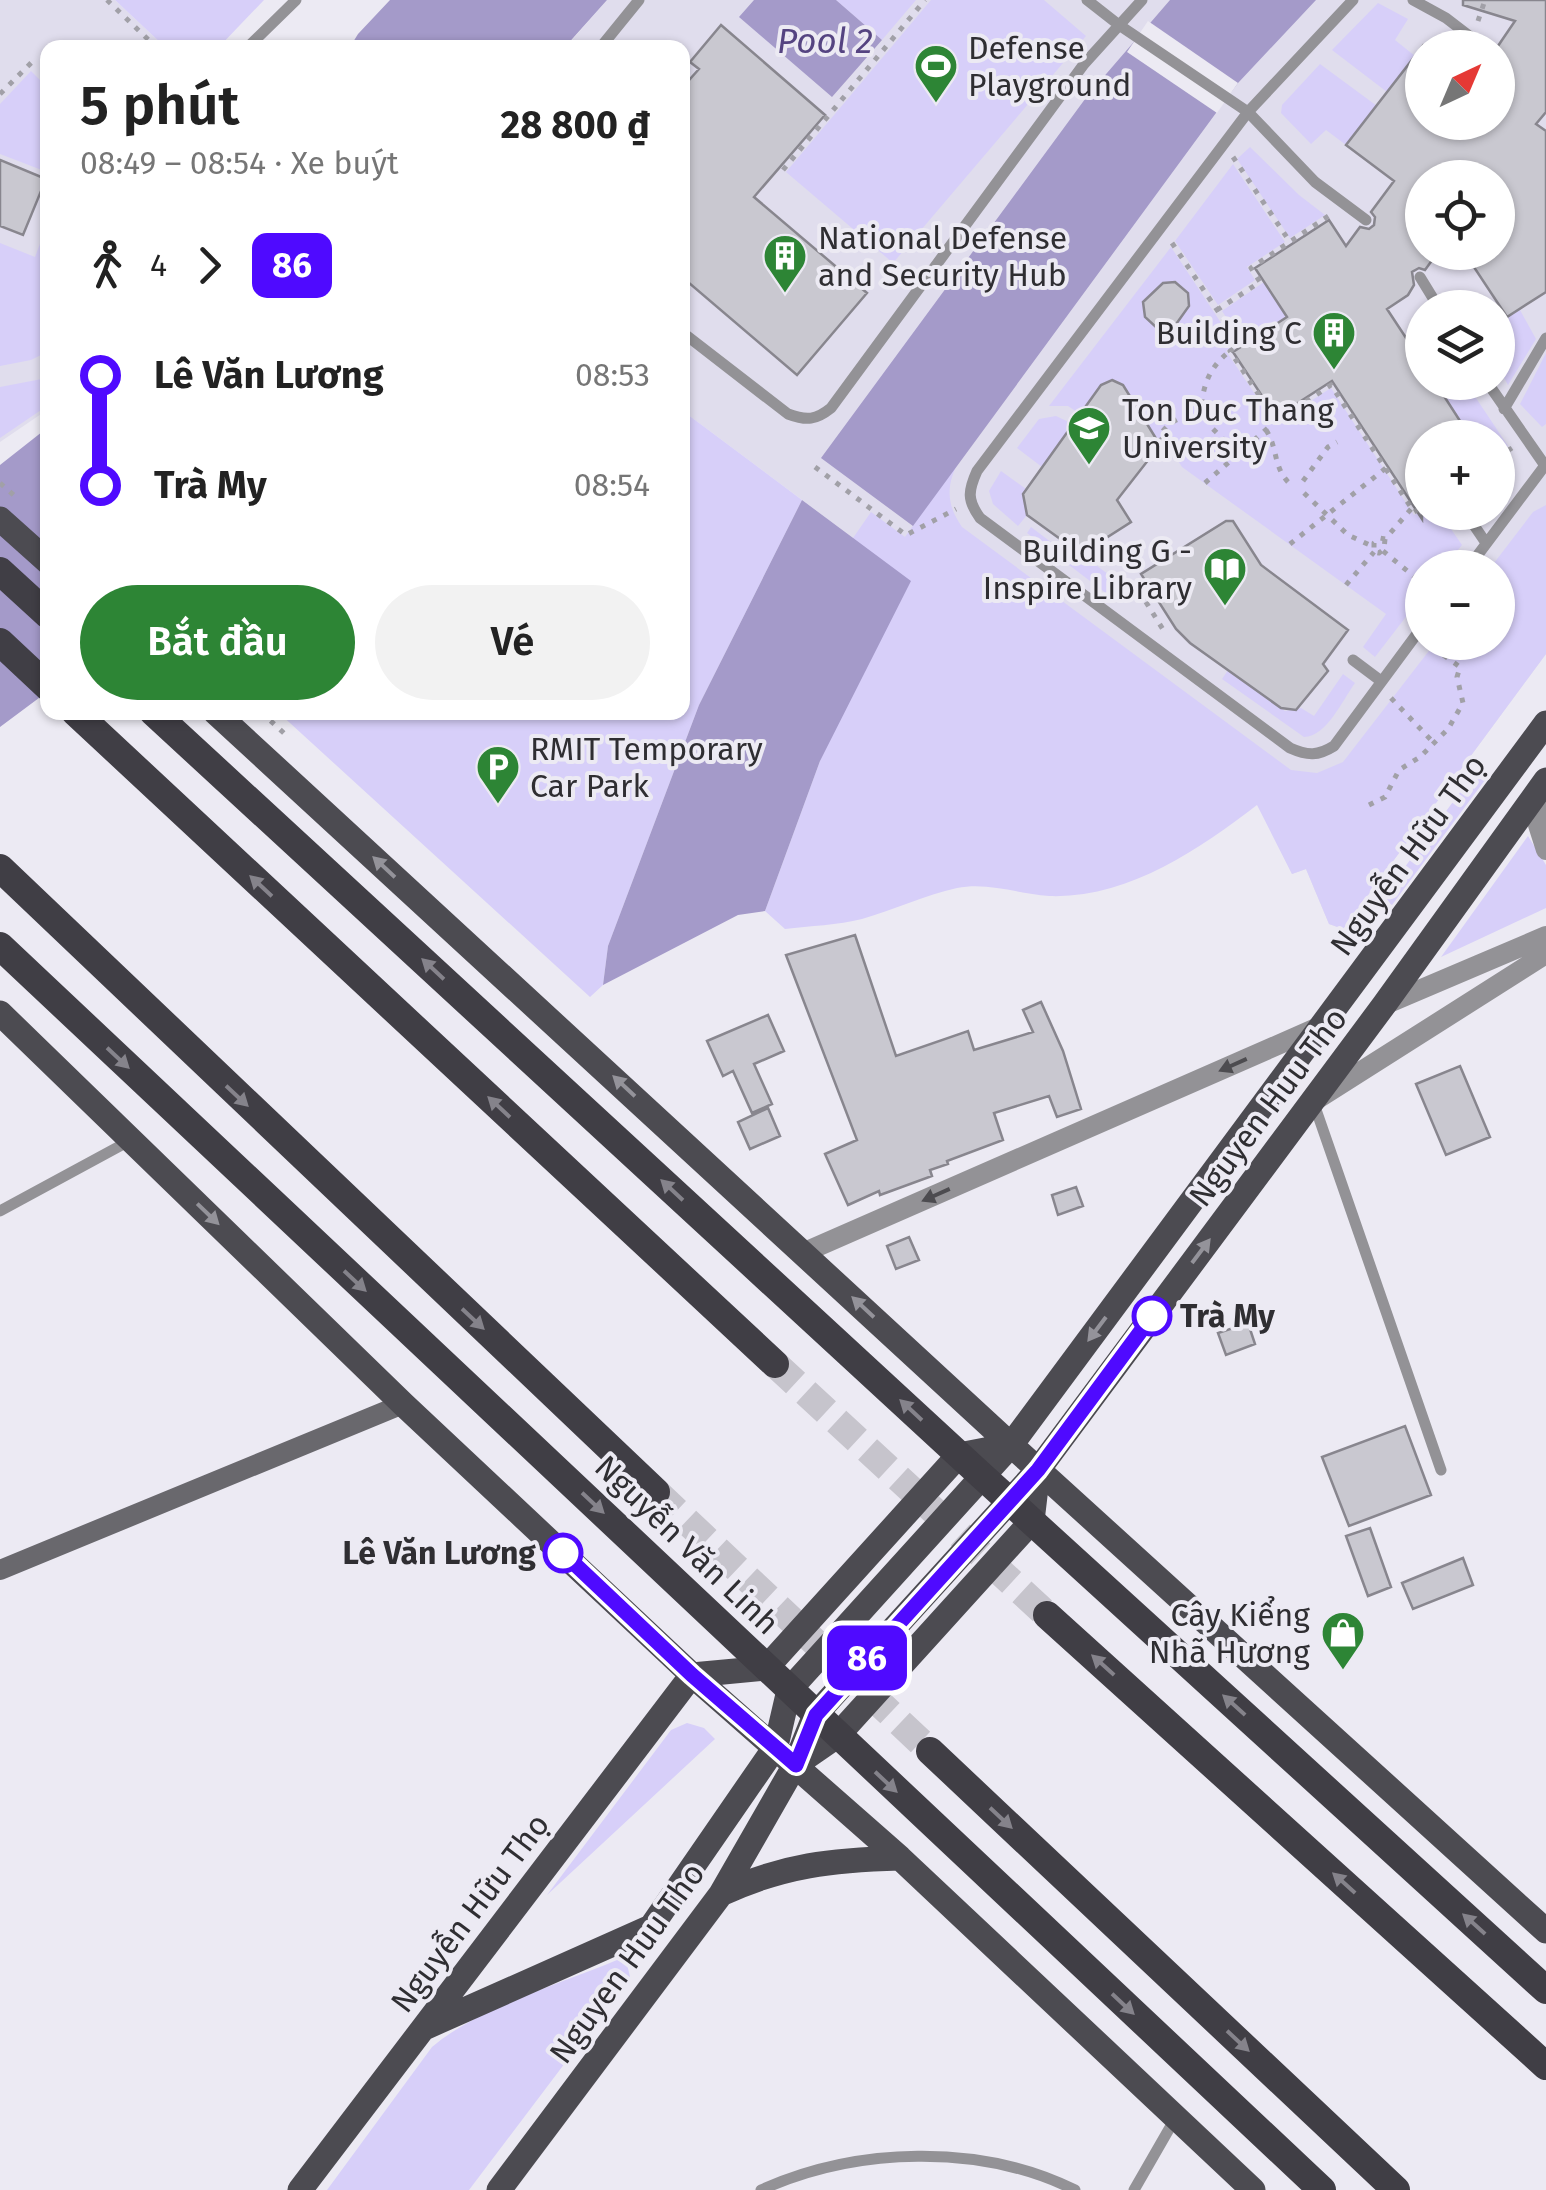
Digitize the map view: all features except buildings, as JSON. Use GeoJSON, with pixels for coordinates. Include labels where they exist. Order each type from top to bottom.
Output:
{"type":"FeatureCollection","features":[{"type":"Feature","properties":{"kind":"highway"},"geometry":{"type":"LineString","coordinates":[[0,571],[40,608]]}},
{"type":"Feature","properties":{"kind":"highway"},"geometry":{"type":"LineString","coordinates":[[0,642],[40,680]]}},
{"type":"Feature","properties":{"kind":"highway"},"geometry":{"type":"LineString","coordinates":[[84,720],[775,1364]]}},
{"type":"Feature","properties":{"kind":"highway"},"geometry":{"type":"LineString","coordinates":[[162,720],[1546,1990]]}},
{"type":"Feature","properties":{"kind":"highway"},"geometry":{"type":"LineString","coordinates":[[0,868],[656,1492]]}},
{"type":"Feature","properties":{"kind":"highway","name":"Nguyễn Văn Linh"},"geometry":{"type":"LineString","coordinates":[[0,946],[1322,2190]]}},
{"type":"Feature","properties":{"kind":"highway"},"geometry":{"type":"LineString","coordinates":[[1047,1615],[1546,2066]]}},
{"type":"Feature","properties":{"kind":"highway"},"geometry":{"type":"LineString","coordinates":[[930,1751],[1396,2190]]}},
{"type":"Feature","properties":{"kind":"main road"},"geometry":{"type":"LineString","coordinates":[[0,519],[40,555]]}},
{"type":"Feature","properties":{"kind":"main road"},"geometry":{"type":"LineString","coordinates":[[225,720],[1038,1470],[1546,1930]]}},
{"type":"Feature","properties":{"kind":"main road","name":"Nguyễn Hữu Thọ"},"geometry":{"type":"LineString","coordinates":[[1322,1026],[1546,724]]}},
{"type":"Feature","properties":{"kind":"main road","name":"Nguyen Huu Tho"},"geometry":{"type":"LineString","coordinates":[[498,2190],[721,1894],[796,1765],[816,1715],[1038,1470],[1384,1006],[1542,784]]}},
{"type":"Feature","properties":{"kind":"main road"},"geometry":{"type":"LineString","coordinates":[[6,1018],[403,1404],[692,1675],[900,1858],[1254,2190]]}},
{"type":"Feature","properties":{"kind":"main road","name":"Nguyen Huu Tho"},"geometry":{"type":"LineString","coordinates":[[424,2028],[651,1927],[776,1746],[788,1690],[1011,1445],[1322,1026]]}},
{"type":"Feature","properties":{"kind":"main road"},"geometry":{"type":"LineString","coordinates":[[0,1570],[403,1404]]}},
{"type":"Feature","properties":{"kind":"main road"},"geometry":{"type":"LineString","coordinates":[[692,1675],[766,1668],[959,1455],[1011,1445]]}},
{"type":"Feature","properties":{"kind":"main road"},"geometry":{"type":"LineString","coordinates":[[1032,1522],[1038,1470]]}},
{"type":"Feature","properties":{"kind":"main road","name":"Nguyen Huu Tho"},"geometry":{"type":"LineString","coordinates":[[796,1765],[837,1736],[1032,1522]]}},
{"type":"Feature","properties":{"kind":"main road","name":"Nguyễn Hữu Thọ"},"geometry":{"type":"LineString","coordinates":[[300,2190],[692,1675]]}},
{"type":"Feature","properties":{"kind":"main road"},"geometry":{"type":"LineString","coordinates":[[721,1894],[756,1877],[789,1868],[900,1858]]}},
{"type":"Feature","properties":{"kind":"street"},"geometry":{"type":"LineString","coordinates":[[1542,784],[1538,825],[1546,850]]}},
{"type":"Feature","properties":{"kind":"street"},"geometry":{"type":"LineString","coordinates":[[1384,1006],[1546,936]]}},
{"type":"Feature","properties":{"kind":"street"},"geometry":{"type":"LineString","coordinates":[[1313,1101],[1546,954]]}},
{"type":"Feature","properties":{"kind":"street"},"geometry":{"type":"LineString","coordinates":[[805,1252],[1322,1026]]}},
{"type":"Feature","properties":{"kind":"lane"},"geometry":{"type":"LineString","coordinates":[[255,40],[296,0]]}},
{"type":"Feature","properties":{"kind":"lane"},"geometry":{"type":"LineString","coordinates":[[606,40],[639,0]]}},
{"type":"Feature","properties":{"kind":"lane"},"geometry":{"type":"LineString","coordinates":[[1086,0],[1248,112],[1315,182],[1366,220]]}},
{"type":"Feature","properties":{"kind":"lane"},"geometry":{"type":"LineString","coordinates":[[690,338],[788,414],[804,420],[818,418],[831,408],[1084,64],[1142,0]]}},
{"type":"Feature","properties":{"kind":"lane"},"geometry":{"type":"LineString","coordinates":[[1353,0],[1248,112],[976,471],[969,489],[970,504],[980,518],[1290,748],[1305,754],[1322,754],[1334,746],[1405,649]]}},
{"type":"Feature","properties":{"kind":"lane"},"geometry":{"type":"LineString","coordinates":[[1413,0],[1462,30]]}},
{"type":"Feature","properties":{"kind":"lane"},"geometry":{"type":"LineString","coordinates":[[1420,277],[1428,290]]}},
{"type":"Feature","properties":{"kind":"lane"},"geometry":{"type":"LineString","coordinates":[[1504,409],[1546,338]]}},
{"type":"Feature","properties":{"kind":"lane"},"geometry":{"type":"LineString","coordinates":[[1481,550],[1545,465],[1498,400]]}},
{"type":"Feature","properties":{"kind":"lane"},"geometry":{"type":"LineString","coordinates":[[1477,530],[1486,543]]}},
{"type":"Feature","properties":{"kind":"lane"},"geometry":{"type":"LineString","coordinates":[[1353,660],[1381,681]]}},
{"type":"Feature","properties":{"kind":"lane"},"geometry":{"type":"LineString","coordinates":[[1313,1101],[1440,1470]]}},
{"type":"Feature","properties":{"kind":"lane"},"geometry":{"type":"LineString","coordinates":[[0,1212],[131,1140]]}},
{"type":"Feature","properties":{"kind":"lane"},"geometry":{"type":"LineString","coordinates":[[1134,2190],[1176,2117]]}},
{"type":"Feature","properties":{"kind":"lane"},"geometry":{"type":"LineString","coordinates":[[761,2190],[796,2174],[868,2160],[932,2157],[988,2160],[1056,2180],[1075,2190]]}},
{"type":"Feature","properties":{"kind":"path"},"geometry":{"type":"LineString","coordinates":[[106,0],[148,40]]}},
{"type":"Feature","properties":{"kind":"path"},"geometry":{"type":"LineString","coordinates":[[783,170],[914,7],[925,0]]}},
{"type":"Feature","properties":{"kind":"path"},"geometry":{"type":"LineString","coordinates":[[1478,22],[1484,0]]}},
{"type":"Feature","properties":{"kind":"path"},"geometry":{"type":"LineString","coordinates":[[0,94],[33,60]]}},
{"type":"Feature","properties":{"kind":"path"},"geometry":{"type":"LineString","coordinates":[[1233,157],[1290,242]]}},
{"type":"Feature","properties":{"kind":"path"},"geometry":{"type":"LineString","coordinates":[[1217,310],[1260,282],[1251,268],[1332,213]]}},
{"type":"Feature","properties":{"kind":"path"},"geometry":{"type":"LineString","coordinates":[[1162,442],[1159,437],[1169,424],[1186,415],[1201,414],[1206,380],[1214,366],[1240,344],[1170,240]]}},
{"type":"Feature","properties":{"kind":"path"},"geometry":{"type":"LineString","coordinates":[[1230,351],[1276,421]]}},
{"type":"Feature","properties":{"kind":"path"},"geometry":{"type":"LineString","coordinates":[[1205,483],[1276,421],[1332,385],[1405,497]]}},
{"type":"Feature","properties":{"kind":"path"},"geometry":{"type":"LineString","coordinates":[[1214,429],[1238,454]]}},
{"type":"Feature","properties":{"kind":"path"},"geometry":{"type":"LineString","coordinates":[[1266,430],[1274,446],[1276,466],[1289,483]]}},
{"type":"Feature","properties":{"kind":"path"},"geometry":{"type":"LineString","coordinates":[[1302,480],[1337,442]]}},
{"type":"Feature","properties":{"kind":"path"},"geometry":{"type":"LineString","coordinates":[[815,466],[906,534],[956,508]]}},
{"type":"Feature","properties":{"kind":"path"},"geometry":{"type":"LineString","coordinates":[[1290,544],[1386,468]]}},
{"type":"Feature","properties":{"kind":"path"},"geometry":{"type":"LineString","coordinates":[[1304,493],[1348,535],[1383,551],[1405,570]]}},
{"type":"Feature","properties":{"kind":"path"},"geometry":{"type":"LineString","coordinates":[[1385,539],[1405,516]]}},
{"type":"Feature","properties":{"kind":"path"},"geometry":{"type":"LineString","coordinates":[[1346,584],[1380,538],[1385,539]]}},
{"type":"Feature","properties":{"kind":"path"},"geometry":{"type":"LineString","coordinates":[[1383,551],[1388,543],[1385,539]]}},
{"type":"Feature","properties":{"kind":"path"},"geometry":{"type":"LineString","coordinates":[[1139,591],[1170,642]]}},
{"type":"Feature","properties":{"kind":"path"},"geometry":{"type":"LineString","coordinates":[[1369,806],[1385,797],[1399,770],[1420,757],[1455,721],[1463,703],[1457,677],[1460,667],[1450,660]]}},
{"type":"Feature","properties":{"kind":"path"},"geometry":{"type":"LineString","coordinates":[[1389,696],[1432,742]]}},
{"type":"Feature","properties":{"kind":"path"},"geometry":{"type":"LineString","coordinates":[[270,720],[287,736]]}},
{"type":"Feature","properties":{"kind":"shaded area"},"geometry":{"type":"Polygon","coordinates":[[[0,0],[115,0],[158,40],[40,40],[40,415],[0,442],[0,0]]]}},
{"type":"Feature","properties":{"kind":"shaded area"},"geometry":{"type":"Polygon","coordinates":[[[115,0],[264,0],[226,40],[158,40],[115,0]]]}},
{"type":"Feature","properties":{"kind":"shaded area","name":"Ton Duc Thang University"},"geometry":{"type":"Polygon","coordinates":[[[607,0],[1546,0],[1546,654],[1343,929],[1329,924],[1306,869],[1292,874],[1258,805],[853,538],[690,416],[690,40],[572,40],[607,0]]]}},
{"type":"Feature","properties":{"kind":"shaded area"},"geometry":{"type":"Polygon","coordinates":[[[836,0],[916,0],[882,40],[836,0]]]}},
{"type":"Feature","properties":{"kind":"shaded area","name":"Defense Playground"},"geometry":{"type":"Polygon","coordinates":[[[931,0],[1044,0],[1086,36],[893,263],[786,172],[931,0]]]}},
{"type":"Feature","properties":{"kind":"shaded area"},"geometry":{"type":"Polygon","coordinates":[[[1378,3],[1408,19],[1395,40],[1405,48],[1405,69],[1387,92],[1332,50],[1378,3]]]}},
{"type":"Feature","properties":{"kind":"shaded area"},"geometry":{"type":"Polygon","coordinates":[[[1320,64],[1377,106],[1346,145],[1326,130],[1311,144],[1281,113],[1282,105],[1320,64]]]}},
{"type":"Feature","properties":{"kind":"shaded area"},"geometry":{"type":"Polygon","coordinates":[[[31,71],[40,80],[40,169],[0,154],[0,104],[31,71]]]}},
{"type":"Feature","properties":{"kind":"shaded area"},"geometry":{"type":"Polygon","coordinates":[[[1250,147],[1325,215],[1290,238],[1237,159],[1250,147]]]}},
{"type":"Feature","properties":{"kind":"shaded area"},"geometry":{"type":"Polygon","coordinates":[[[1233,164],[1285,242],[1247,267],[1255,280],[1218,305],[1175,241],[1233,164]]]}},
{"type":"Feature","properties":{"kind":"shaded area"},"geometry":{"type":"Polygon","coordinates":[[[0,243],[35,257],[40,244],[40,356],[0,366],[0,243]]]}},
{"type":"Feature","properties":{"kind":"shaded area"},"geometry":{"type":"Polygon","coordinates":[[[1171,247],[1235,344],[1226,351],[1275,424],[1331,388],[1405,501],[1405,530],[1452,530],[1462,545],[1458,550],[1405,550],[1405,618],[1375,657],[1363,647],[1386,614],[1182,467],[1165,440],[1160,445],[1118,381],[1101,385],[1080,414],[1068,406],[1049,406],[1171,247]]]}},
{"type":"Feature","properties":{"kind":"shaded area"},"geometry":{"type":"Polygon","coordinates":[[[1264,282],[1287,317],[1244,344],[1222,311],[1264,282]]]}},
{"type":"Feature","properties":{"kind":"shaded area"},"geometry":{"type":"Polygon","coordinates":[[[1520,310],[1536,339],[1515,374],[1515,313],[1520,310]]]}},
{"type":"Feature","properties":{"kind":"shaded area"},"geometry":{"type":"Polygon","coordinates":[[[1546,353],[1546,424],[1542,427],[1520,404],[1546,353]]]}},
{"type":"Feature","properties":{"kind":"shaded area"},"geometry":{"type":"Polygon","coordinates":[[[40,379],[40,411],[0,438],[0,387],[40,379]]]}},
{"type":"Feature","properties":{"kind":"shaded area"},"geometry":{"type":"Polygon","coordinates":[[[1446,400],[1477,400],[1491,420],[1460,420],[1446,400]]]}},
{"type":"Feature","properties":{"kind":"shaded area"},"geometry":{"type":"Polygon","coordinates":[[[690,416],[802,500],[699,705],[608,946],[603,985],[590,997],[287,720],[690,720],[690,416]]]}},
{"type":"Feature","properties":{"kind":"shaded area"},"geometry":{"type":"Polygon","coordinates":[[[1056,416],[1073,424],[1042,467],[1017,448],[1039,419],[1056,416]]]}},
{"type":"Feature","properties":{"kind":"shaded area"},"geometry":{"type":"Polygon","coordinates":[[[959,461],[950,494],[962,527],[1291,770],[1317,773],[1343,762],[1422,660],[1515,660],[1515,550],[1504,550],[1533,512],[1546,505],[1546,654],[1343,929],[1329,924],[1306,869],[1292,874],[1257,805],[1211,839],[1160,869],[1106,889],[1049,896],[992,887],[957,888],[862,919],[785,929],[765,911],[820,761],[853,538],[871,512],[905,537],[959,461]]]}},
{"type":"Feature","properties":{"kind":"shaded area"},"geometry":{"type":"Polygon","coordinates":[[[1001,471],[1026,489],[1023,495],[1027,515],[1018,526],[993,504],[989,491],[1001,471]]]}},
{"type":"Feature","properties":{"kind":"shaded area"},"geometry":{"type":"Polygon","coordinates":[[[1031,527],[1076,561],[1081,554],[1120,583],[1115,590],[1124,597],[1119,603],[1027,533],[1031,527]]]}},
{"type":"Feature","properties":{"kind":"shaded area"},"geometry":{"type":"Polygon","coordinates":[[[1228,670],[1285,711],[1301,708],[1314,716],[1343,674],[1355,683],[1327,724],[1304,737],[1222,679],[1228,670]]]}},
{"type":"Feature","properties":{"kind":"shaded area"},"geometry":{"type":"Polygon","coordinates":[[[1475,772],[1485,780],[1392,905],[1382,898],[1475,772]]]}},
{"type":"Feature","properties":{"kind":"shaded area"},"geometry":{"type":"Polygon","coordinates":[[[1528,836],[1546,865],[1546,908],[1441,957],[1528,836]]]}},
{"type":"Feature","properties":{"kind":"shaded area"},"geometry":{"type":"Polygon","coordinates":[[[687,1723],[704,1728],[715,1739],[547,1895],[671,1730],[687,1723]]]}},
{"type":"Feature","properties":{"kind":"shaded area"},"geometry":{"type":"Polygon","coordinates":[[[617,1960],[627,1964],[630,1977],[469,2190],[327,2190],[432,2047],[495,2009],[617,1960]]]}},
{"type":"Feature","properties":{"kind":"water"},"geometry":{"type":"Polygon","coordinates":[[[390,0],[607,0],[571,40],[354,40],[390,0]]]}},
{"type":"Feature","properties":{"kind":"water","name":"Pool 2"},"geometry":{"type":"Polygon","coordinates":[[[754,0],[836,0],[882,40],[832,97],[739,17],[754,0]]]}},
{"type":"Feature","properties":{"kind":"water"},"geometry":{"type":"Polygon","coordinates":[[[1170,0],[1316,0],[1238,83],[913,526],[821,458],[1088,95],[1170,0]]]}},
{"type":"Feature","properties":{"kind":"water"},"geometry":{"type":"Polygon","coordinates":[[[40,434],[40,697],[0,727],[0,465],[40,434]]]}},
{"type":"Feature","properties":{"kind":"water"},"geometry":{"type":"Polygon","coordinates":[[[802,500],[911,581],[820,761],[765,911],[738,915],[603,985],[608,946],[699,705],[802,500]]]}},
{"type":"Feature","properties":{"kind":"pier"},"geometry":{"type":"Polygon","coordinates":[[[1148,21],[1238,83],[1217,113],[1127,52],[1148,21]]]}},
{"type":"Feature","properties":{"kind":"tunnel"},"geometry":{"type":"LineString","coordinates":[[775,1364],[1047,1615]]}},
{"type":"Feature","properties":{"kind":"tunnel"},"geometry":{"type":"LineString","coordinates":[[656,1492],[930,1751]]}},
{"type":"Feature","properties":{"kind":"bus line","name":"86"},"geometry":{"type":"LineString","coordinates":[[563,1553],[692,1675],[796,1765],[816,1715],[1038,1470],[1152,1316]]}},
{"type":"Feature","properties":{"kind":"place","name":"Defense Playground"},"geometry":{"type":"Point","coordinates":[936,104]}},
{"type":"Feature","properties":{"kind":"place","name":"National Defense and Security Hub"},"geometry":{"type":"Point","coordinates":[785,294]}},
{"type":"Feature","properties":{"kind":"place","name":"Building C"},"geometry":{"type":"Point","coordinates":[1334,371]}},
{"type":"Feature","properties":{"kind":"place","name":"Ton Duc Thang University"},"geometry":{"type":"Point","coordinates":[1089,466]}},
{"type":"Feature","properties":{"kind":"place","name":"Building G - Inspire Library"},"geometry":{"type":"Point","coordinates":[1225,607]}},
{"type":"Feature","properties":{"kind":"place","name":"RMIT Temporary Car Park"},"geometry":{"type":"Point","coordinates":[498,805]}},
{"type":"Feature","properties":{"kind":"place","name":"Trà My"},"geometry":{"type":"Point","coordinates":[1152,1316]}},
{"type":"Feature","properties":{"kind":"place","name":"Lê Văn Lương"},"geometry":{"type":"Point","coordinates":[563,1553]}},
{"type":"Feature","properties":{"kind":"place","name":"Cây Kiểng Nhã Hương"},"geometry":{"type":"Point","coordinates":[1343,1671]}}]}
